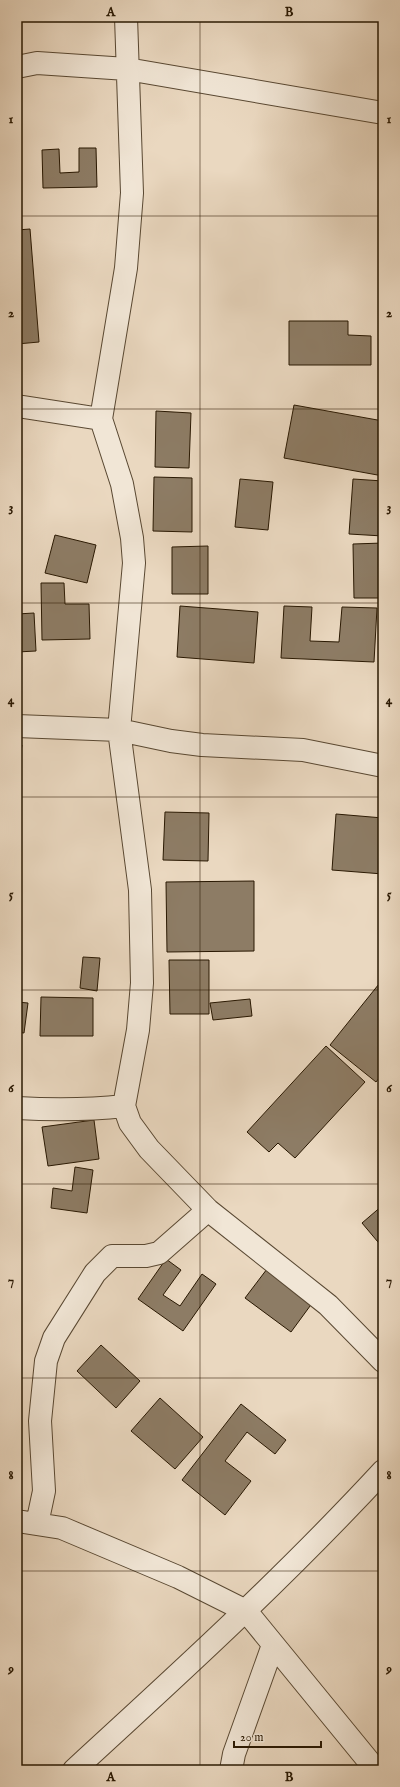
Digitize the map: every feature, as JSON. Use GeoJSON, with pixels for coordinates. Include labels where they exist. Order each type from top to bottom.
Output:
{"type":"FeatureCollection","features":[{"type":"Feature","properties":{"kind":"street"},"geometry":{"type":"LineString","coordinates":[[126,17],[132,193],[127,260],[101,419],[122,484],[132,538],[134,563],[119,730],[140,890],[142,983],[138,1030],[124,1106],[130,1123],[149,1149],[208,1210],[328,1305],[383,1361]]}},
{"type":"Feature","properties":{"kind":"street"},"geometry":{"type":"LineString","coordinates":[[17,67],[37,63],[127,69],[383,113]]}},
{"type":"Feature","properties":{"kind":"street"},"geometry":{"type":"LineString","coordinates":[[17,406],[101,419]]}},
{"type":"Feature","properties":{"kind":"street"},"geometry":{"type":"LineString","coordinates":[[17,726],[119,730],[171,741],[202,745],[303,750],[383,766]]}},
{"type":"Feature","properties":{"kind":"street"},"geometry":{"type":"LineString","coordinates":[[17,1108],[92,1109],[124,1106]]}},
{"type":"Feature","properties":{"kind":"street"},"geometry":{"type":"LineString","coordinates":[[208,1210],[159,1253],[146,1256],[112,1256],[95,1273],[54,1338],[46,1361],[41,1403],[40,1421],[44,1491],[27,1522],[70,1531],[178,1577],[246,1611],[376,1770]]}},
{"type":"Feature","properties":{"kind":"street"},"geometry":{"type":"LineString","coordinates":[[74,1770],[246,1611],[345,1512],[383,1470]]}},
{"type":"Feature","properties":{"kind":"street"},"geometry":{"type":"LineString","coordinates":[[231,1770],[234,1754],[273,1645]]}},
{"type":"Feature","properties":{"kind":"building"},"geometry":{"type":"Polygon","coordinates":[[[79,148],[96,148],[97,187],[43,188],[42,150],[59,149],[60,173],[79,172],[79,148]]]}},
{"type":"Feature","properties":{"kind":"building"},"geometry":{"type":"Polygon","coordinates":[[[30,229],[39,342],[17,344],[17,230],[30,229]]]}},
{"type":"Feature","properties":{"kind":"building"},"geometry":{"type":"Polygon","coordinates":[[[289,321],[348,321],[348,335],[371,336],[371,365],[289,365],[289,321]]]}},
{"type":"Feature","properties":{"kind":"building"},"geometry":{"type":"Polygon","coordinates":[[[294,405],[383,421],[383,476],[284,458],[294,405]]]}},
{"type":"Feature","properties":{"kind":"building"},"geometry":{"type":"Polygon","coordinates":[[[156,411],[191,413],[189,468],[155,467],[156,411]]]}},
{"type":"Feature","properties":{"kind":"building"},"geometry":{"type":"Polygon","coordinates":[[[154,477],[192,478],[192,532],[153,531],[154,477]]]}},
{"type":"Feature","properties":{"kind":"building"},"geometry":{"type":"Polygon","coordinates":[[[240,479],[273,482],[268,530],[235,527],[240,479]]]}},
{"type":"Feature","properties":{"kind":"building"},"geometry":{"type":"Polygon","coordinates":[[[353,479],[383,481],[383,536],[349,534],[353,479]]]}},
{"type":"Feature","properties":{"kind":"building"},"geometry":{"type":"Polygon","coordinates":[[[55,535],[96,545],[87,583],[45,573],[55,535]]]}},
{"type":"Feature","properties":{"kind":"building"},"geometry":{"type":"Polygon","coordinates":[[[383,543],[383,598],[354,598],[353,544],[383,543]]]}},
{"type":"Feature","properties":{"kind":"building"},"geometry":{"type":"Polygon","coordinates":[[[208,546],[208,594],[172,594],[172,547],[208,546]]]}},
{"type":"Feature","properties":{"kind":"building"},"geometry":{"type":"Polygon","coordinates":[[[41,583],[64,583],[65,604],[89,604],[90,639],[42,640],[41,583]]]}},
{"type":"Feature","properties":{"kind":"building"},"geometry":{"type":"Polygon","coordinates":[[[180,606],[258,612],[254,663],[177,657],[180,606]]]}},
{"type":"Feature","properties":{"kind":"building"},"geometry":{"type":"Polygon","coordinates":[[[284,606],[312,607],[310,641],[339,642],[342,607],[377,608],[374,662],[281,658],[284,606]]]}},
{"type":"Feature","properties":{"kind":"building"},"geometry":{"type":"Polygon","coordinates":[[[34,613],[36,651],[17,652],[17,614],[34,613]]]}},
{"type":"Feature","properties":{"kind":"building"},"geometry":{"type":"Polygon","coordinates":[[[17,744],[22,745],[17,776],[17,744]]]}},
{"type":"Feature","properties":{"kind":"building"},"geometry":{"type":"Polygon","coordinates":[[[165,812],[209,813],[208,861],[163,860],[165,812]]]}},
{"type":"Feature","properties":{"kind":"building"},"geometry":{"type":"Polygon","coordinates":[[[336,814],[383,818],[383,874],[332,870],[336,814]]]}},
{"type":"Feature","properties":{"kind":"building"},"geometry":{"type":"Polygon","coordinates":[[[254,881],[254,951],[167,952],[166,882],[254,881]]]}},
{"type":"Feature","properties":{"kind":"building"},"geometry":{"type":"Polygon","coordinates":[[[83,957],[100,958],[97,991],[80,988],[83,957]]]}},
{"type":"Feature","properties":{"kind":"building"},"geometry":{"type":"Polygon","coordinates":[[[169,960],[209,960],[209,1014],[170,1014],[169,960]]]}},
{"type":"Feature","properties":{"kind":"building"},"geometry":{"type":"Polygon","coordinates":[[[383,979],[383,1073],[376,1082],[330,1045],[383,979]]]}},
{"type":"Feature","properties":{"kind":"building"},"geometry":{"type":"Polygon","coordinates":[[[41,997],[93,998],[93,1036],[40,1036],[41,997]]]}},
{"type":"Feature","properties":{"kind":"building"},"geometry":{"type":"Polygon","coordinates":[[[250,999],[252,1016],[213,1020],[210,1003],[250,999]]]}},
{"type":"Feature","properties":{"kind":"building"},"geometry":{"type":"Polygon","coordinates":[[[17,1002],[28,1003],[24,1033],[17,1032],[17,1002]]]}},
{"type":"Feature","properties":{"kind":"building"},"geometry":{"type":"Polygon","coordinates":[[[326,1046],[365,1082],[295,1158],[278,1143],[269,1152],[247,1132],[326,1046]]]}},
{"type":"Feature","properties":{"kind":"building"},"geometry":{"type":"Polygon","coordinates":[[[94,1120],[99,1159],[48,1166],[42,1127],[94,1120]]]}},
{"type":"Feature","properties":{"kind":"building"},"geometry":{"type":"Polygon","coordinates":[[[75,1167],[93,1170],[87,1213],[51,1208],[53,1188],[72,1191],[75,1167]]]}},
{"type":"Feature","properties":{"kind":"building"},"geometry":{"type":"Polygon","coordinates":[[[383,1205],[383,1248],[362,1223],[383,1205]]]}},
{"type":"Feature","properties":{"kind":"building"},"geometry":{"type":"Polygon","coordinates":[[[166,1259],[181,1270],[163,1295],[180,1306],[202,1274],[216,1284],[183,1331],[138,1299],[166,1259]]]}},
{"type":"Feature","properties":{"kind":"building"},"geometry":{"type":"Polygon","coordinates":[[[267,1269],[313,1302],[291,1332],[245,1298],[267,1269]]]}},
{"type":"Feature","properties":{"kind":"building"},"geometry":{"type":"Polygon","coordinates":[[[101,1345],[140,1381],[116,1408],[77,1371],[101,1345]]]}},
{"type":"Feature","properties":{"kind":"building"},"geometry":{"type":"Polygon","coordinates":[[[160,1398],[203,1437],[175,1469],[131,1431],[160,1398]]]}},
{"type":"Feature","properties":{"kind":"building"},"geometry":{"type":"Polygon","coordinates":[[[241,1404],[286,1440],[275,1454],[247,1432],[225,1461],[251,1481],[225,1515],[182,1480],[241,1404]]]}}]}
